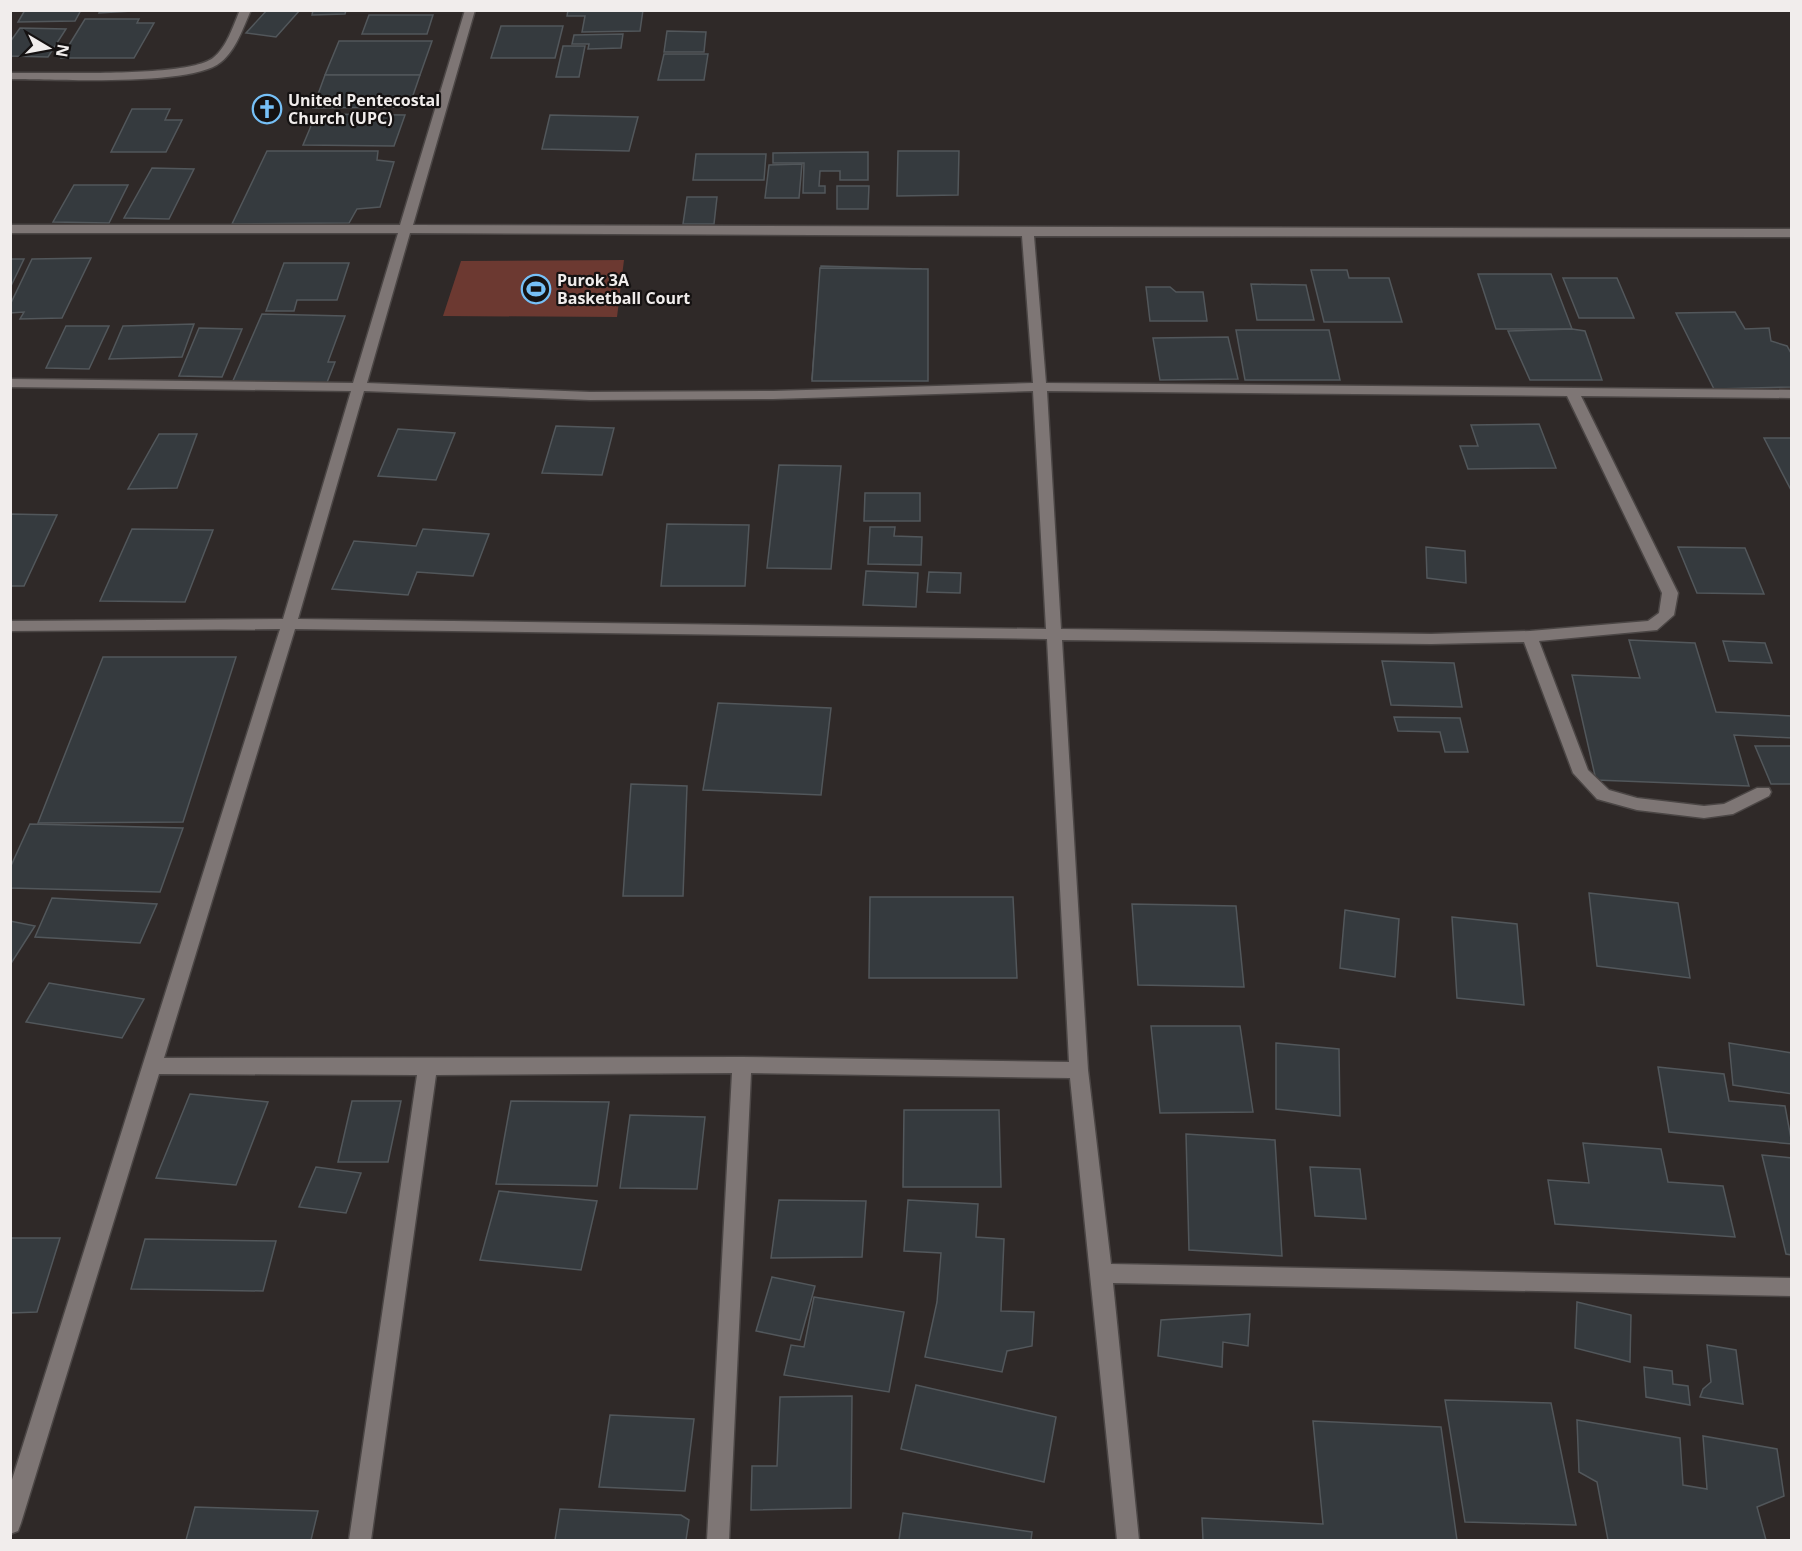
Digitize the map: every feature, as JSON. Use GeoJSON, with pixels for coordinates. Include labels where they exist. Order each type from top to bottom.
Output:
{"type":"FeatureCollection","features":[{"type":"Feature","properties":{"kind":"street"},"geometry":{"type":"LineString","coordinates":[[10,76],[168,74],[195,70],[214,62],[225,50],[246,10]]}},
{"type":"Feature","properties":{"kind":"street"},"geometry":{"type":"LineString","coordinates":[[10,1523],[289,624],[408,227],[445,90],[470,10]]}},
{"type":"Feature","properties":{"kind":"street"},"geometry":{"type":"LineString","coordinates":[[10,229],[408,227],[1203,235],[1791,233]]}},
{"type":"Feature","properties":{"kind":"street"},"geometry":{"type":"LineString","coordinates":[[1028,232],[1040,387],[1079,1070],[1102,1273],[1128,1540]]}},
{"type":"Feature","properties":{"kind":"street"},"geometry":{"type":"LineString","coordinates":[[10,383],[360,387],[590,396],[773,395],[1040,387],[1791,393]]}},
{"type":"Feature","properties":{"kind":"street"},"geometry":{"type":"LineString","coordinates":[[10,626],[289,624],[1431,639],[1530,636],[1652,626],[1666,615],[1670,593],[1572,392]]}},
{"type":"Feature","properties":{"kind":"street"},"geometry":{"type":"LineString","coordinates":[[1530,636],[1581,773],[1604,795],[1637,804],[1704,812],[1727,810],[1763,792]]}},
{"type":"Feature","properties":{"kind":"street"},"geometry":{"type":"LineString","coordinates":[[152,1066],[742,1065],[1079,1070]]}},
{"type":"Feature","properties":{"kind":"street"},"geometry":{"type":"LineString","coordinates":[[718,1540],[742,1065]]}},
{"type":"Feature","properties":{"kind":"street"},"geometry":{"type":"LineString","coordinates":[[360,1540],[428,1066]]}},
{"type":"Feature","properties":{"kind":"street"},"geometry":{"type":"LineString","coordinates":[[1102,1273],[1791,1287]]}},
{"type":"Feature","properties":{"kind":"shaded area","name":"Purok 3A Basketball Court"},"geometry":{"type":"Polygon","coordinates":[[[624,260],[617,317],[443,316],[461,261],[624,260]]]}},
{"type":"Feature","properties":{"kind":"building"},"geometry":{"type":"Polygon","coordinates":[[[25,10],[81,10],[75,21],[18,22],[25,10]]]}},
{"type":"Feature","properties":{"kind":"building"},"geometry":{"type":"Polygon","coordinates":[[[100,10],[150,10],[99,13],[100,10]]]}},
{"type":"Feature","properties":{"kind":"building"},"geometry":{"type":"Polygon","coordinates":[[[267,10],[300,10],[276,37],[246,33],[267,10]]]}},
{"type":"Feature","properties":{"kind":"building"},"geometry":{"type":"Polygon","coordinates":[[[313,10],[346,10],[345,14],[312,15],[313,10]]]}},
{"type":"Feature","properties":{"kind":"building"},"geometry":{"type":"Polygon","coordinates":[[[568,10],[643,10],[640,31],[582,32],[585,16],[567,16],[568,10]]]}},
{"type":"Feature","properties":{"kind":"building"},"geometry":{"type":"Polygon","coordinates":[[[369,15],[433,15],[427,34],[362,34],[369,15]]]}},
{"type":"Feature","properties":{"kind":"building"},"geometry":{"type":"Polygon","coordinates":[[[85,19],[139,19],[137,23],[154,23],[134,58],[61,58],[85,19]]]}},
{"type":"Feature","properties":{"kind":"building"},"geometry":{"type":"Polygon","coordinates":[[[501,26],[563,26],[555,58],[491,58],[501,26]]]}},
{"type":"Feature","properties":{"kind":"building"},"geometry":{"type":"Polygon","coordinates":[[[20,28],[66,29],[48,57],[10,56],[10,42],[20,28]]]}},
{"type":"Feature","properties":{"kind":"building"},"geometry":{"type":"Polygon","coordinates":[[[667,31],[706,32],[704,52],[664,52],[667,31]]]}},
{"type":"Feature","properties":{"kind":"building"},"geometry":{"type":"Polygon","coordinates":[[[623,34],[621,48],[588,49],[589,44],[572,44],[574,35],[623,34]]]}},
{"type":"Feature","properties":{"kind":"building"},"geometry":{"type":"Polygon","coordinates":[[[339,41],[432,41],[420,75],[325,75],[339,41]]]}},
{"type":"Feature","properties":{"kind":"building"},"geometry":{"type":"Polygon","coordinates":[[[563,46],[585,46],[579,77],[556,77],[563,46]]]}},
{"type":"Feature","properties":{"kind":"building"},"geometry":{"type":"Polygon","coordinates":[[[664,54],[708,54],[704,80],[658,80],[664,54]]]}},
{"type":"Feature","properties":{"kind":"building"},"geometry":{"type":"Polygon","coordinates":[[[325,75],[420,75],[409,107],[313,108],[325,75]]]}},
{"type":"Feature","properties":{"kind":"building"},"geometry":{"type":"Polygon","coordinates":[[[132,109],[170,109],[165,120],[182,120],[166,152],[111,152],[132,109]]]}},
{"type":"Feature","properties":{"kind":"building"},"geometry":{"type":"Polygon","coordinates":[[[316,114],[405,115],[394,146],[303,145],[316,114]]]}},
{"type":"Feature","properties":{"kind":"building"},"geometry":{"type":"Polygon","coordinates":[[[550,115],[638,117],[629,151],[542,149],[550,115]]]}},
{"type":"Feature","properties":{"kind":"building"},"geometry":{"type":"Polygon","coordinates":[[[267,151],[378,151],[377,160],[394,162],[380,207],[357,209],[349,223],[232,224],[267,151]]]}},
{"type":"Feature","properties":{"kind":"building"},"geometry":{"type":"Polygon","coordinates":[[[898,151],[959,151],[958,195],[897,196],[898,151]]]}},
{"type":"Feature","properties":{"kind":"building"},"geometry":{"type":"Polygon","coordinates":[[[868,152],[868,180],[840,180],[840,171],[820,171],[819,186],[825,186],[825,193],[803,193],[804,163],[773,163],[773,153],[868,152]]]}},
{"type":"Feature","properties":{"kind":"building"},"geometry":{"type":"Polygon","coordinates":[[[696,154],[766,154],[764,180],[693,180],[696,154]]]}},
{"type":"Feature","properties":{"kind":"building"},"geometry":{"type":"Polygon","coordinates":[[[802,164],[799,198],[765,198],[769,165],[802,164]]]}},
{"type":"Feature","properties":{"kind":"building"},"geometry":{"type":"Polygon","coordinates":[[[152,168],[194,169],[169,219],[124,218],[152,168]]]}},
{"type":"Feature","properties":{"kind":"building"},"geometry":{"type":"Polygon","coordinates":[[[74,185],[128,185],[109,223],[53,222],[74,185]]]}},
{"type":"Feature","properties":{"kind":"building"},"geometry":{"type":"Polygon","coordinates":[[[837,186],[869,186],[868,209],[837,209],[837,186]]]}},
{"type":"Feature","properties":{"kind":"building"},"geometry":{"type":"Polygon","coordinates":[[[687,197],[717,197],[714,224],[683,224],[687,197]]]}},
{"type":"Feature","properties":{"kind":"building"},"geometry":{"type":"Polygon","coordinates":[[[91,258],[62,318],[20,319],[24,312],[10,313],[10,305],[32,259],[91,258]]]}},
{"type":"Feature","properties":{"kind":"building"},"geometry":{"type":"Polygon","coordinates":[[[10,259],[24,259],[10,288],[10,259]]]}},
{"type":"Feature","properties":{"kind":"building"},"geometry":{"type":"Polygon","coordinates":[[[284,263],[349,263],[337,300],[297,300],[294,311],[266,311],[284,263]]]}},
{"type":"Feature","properties":{"kind":"building"},"geometry":{"type":"Polygon","coordinates":[[[821,266],[921,269],[918,379],[812,379],[821,266]]]}},
{"type":"Feature","properties":{"kind":"building"},"geometry":{"type":"Polygon","coordinates":[[[820,268],[928,269],[928,381],[812,381],[820,268]]]}},
{"type":"Feature","properties":{"kind":"building"},"geometry":{"type":"Polygon","coordinates":[[[1311,270],[1347,270],[1349,278],[1389,278],[1402,322],[1324,322],[1311,270]]]}},
{"type":"Feature","properties":{"kind":"building"},"geometry":{"type":"Polygon","coordinates":[[[1478,274],[1551,274],[1572,329],[1496,329],[1478,274]]]}},
{"type":"Feature","properties":{"kind":"building"},"geometry":{"type":"Polygon","coordinates":[[[1563,278],[1617,278],[1634,318],[1579,318],[1563,278]]]}},
{"type":"Feature","properties":{"kind":"building"},"geometry":{"type":"Polygon","coordinates":[[[1251,284],[1306,285],[1314,320],[1257,320],[1251,284]]]}},
{"type":"Feature","properties":{"kind":"building"},"geometry":{"type":"Polygon","coordinates":[[[1146,287],[1170,287],[1176,292],[1203,292],[1207,321],[1150,321],[1146,287]]]}},
{"type":"Feature","properties":{"kind":"building"},"geometry":{"type":"Polygon","coordinates":[[[1735,312],[1745,329],[1769,328],[1771,341],[1787,346],[1792,355],[1792,387],[1714,389],[1676,313],[1735,312]]]}},
{"type":"Feature","properties":{"kind":"building"},"geometry":{"type":"Polygon","coordinates":[[[262,314],[345,316],[328,362],[335,362],[326,385],[232,383],[262,314]]]}},
{"type":"Feature","properties":{"kind":"building"},"geometry":{"type":"Polygon","coordinates":[[[194,324],[182,357],[109,359],[123,326],[194,324]]]}},
{"type":"Feature","properties":{"kind":"building"},"geometry":{"type":"Polygon","coordinates":[[[66,326],[109,326],[89,369],[46,368],[66,326]]]}},
{"type":"Feature","properties":{"kind":"building"},"geometry":{"type":"Polygon","coordinates":[[[199,328],[242,329],[222,377],[179,376],[199,328]]]}},
{"type":"Feature","properties":{"kind":"building"},"geometry":{"type":"Polygon","coordinates":[[[1572,329],[1585,331],[1602,380],[1530,380],[1508,331],[1572,329]]]}},
{"type":"Feature","properties":{"kind":"building"},"geometry":{"type":"Polygon","coordinates":[[[1236,330],[1329,330],[1340,380],[1245,380],[1236,330]]]}},
{"type":"Feature","properties":{"kind":"building"},"geometry":{"type":"Polygon","coordinates":[[[1228,337],[1238,379],[1160,380],[1153,338],[1228,337]]]}},
{"type":"Feature","properties":{"kind":"building"},"geometry":{"type":"Polygon","coordinates":[[[1539,424],[1556,468],[1468,469],[1460,446],[1478,446],[1471,425],[1539,424]]]}},
{"type":"Feature","properties":{"kind":"building"},"geometry":{"type":"Polygon","coordinates":[[[556,426],[614,428],[602,475],[542,473],[556,426]]]}},
{"type":"Feature","properties":{"kind":"building"},"geometry":{"type":"Polygon","coordinates":[[[398,429],[455,433],[436,480],[378,476],[398,429]]]}},
{"type":"Feature","properties":{"kind":"building"},"geometry":{"type":"Polygon","coordinates":[[[159,434],[197,434],[177,488],[128,489],[159,434]]]}},
{"type":"Feature","properties":{"kind":"building"},"geometry":{"type":"Polygon","coordinates":[[[1764,438],[1792,438],[1792,492],[1764,438]]]}},
{"type":"Feature","properties":{"kind":"building"},"geometry":{"type":"Polygon","coordinates":[[[779,465],[841,466],[831,569],[767,568],[779,465]]]}},
{"type":"Feature","properties":{"kind":"building"},"geometry":{"type":"Polygon","coordinates":[[[865,493],[920,493],[920,521],[864,521],[865,493]]]}},
{"type":"Feature","properties":{"kind":"building"},"geometry":{"type":"Polygon","coordinates":[[[10,514],[57,515],[24,586],[10,586],[10,514]]]}},
{"type":"Feature","properties":{"kind":"building"},"geometry":{"type":"Polygon","coordinates":[[[667,524],[749,525],[745,586],[661,586],[667,524]]]}},
{"type":"Feature","properties":{"kind":"building"},"geometry":{"type":"Polygon","coordinates":[[[870,527],[895,527],[894,536],[922,537],[921,565],[868,564],[870,527]]]}},
{"type":"Feature","properties":{"kind":"building"},"geometry":{"type":"Polygon","coordinates":[[[132,529],[213,530],[185,602],[100,601],[132,529]]]}},
{"type":"Feature","properties":{"kind":"building"},"geometry":{"type":"Polygon","coordinates":[[[423,529],[489,534],[473,576],[417,572],[408,595],[332,589],[354,541],[416,546],[423,529]]]}},
{"type":"Feature","properties":{"kind":"building"},"geometry":{"type":"Polygon","coordinates":[[[1426,547],[1465,551],[1466,583],[1427,578],[1426,547]]]}},
{"type":"Feature","properties":{"kind":"building"},"geometry":{"type":"Polygon","coordinates":[[[1678,547],[1745,548],[1764,594],[1697,593],[1678,547]]]}},
{"type":"Feature","properties":{"kind":"building"},"geometry":{"type":"Polygon","coordinates":[[[866,571],[918,573],[916,607],[863,605],[866,571]]]}},
{"type":"Feature","properties":{"kind":"building"},"geometry":{"type":"Polygon","coordinates":[[[929,572],[961,573],[960,593],[927,592],[929,572]]]}},
{"type":"Feature","properties":{"kind":"building"},"geometry":{"type":"Polygon","coordinates":[[[1629,640],[1695,643],[1716,712],[1792,716],[1792,738],[1734,735],[1749,786],[1596,780],[1572,675],[1640,678],[1629,640]]]}},
{"type":"Feature","properties":{"kind":"building"},"geometry":{"type":"Polygon","coordinates":[[[1723,641],[1765,643],[1772,663],[1729,661],[1723,641]]]}},
{"type":"Feature","properties":{"kind":"building"},"geometry":{"type":"Polygon","coordinates":[[[103,657],[236,657],[183,822],[38,823],[103,657]]]}},
{"type":"Feature","properties":{"kind":"building"},"geometry":{"type":"Polygon","coordinates":[[[1382,661],[1454,663],[1462,707],[1391,705],[1382,661]]]}},
{"type":"Feature","properties":{"kind":"building"},"geometry":{"type":"Polygon","coordinates":[[[718,703],[831,708],[821,795],[703,790],[718,703]]]}},
{"type":"Feature","properties":{"kind":"building"},"geometry":{"type":"Polygon","coordinates":[[[1394,717],[1460,718],[1468,752],[1445,752],[1440,732],[1398,731],[1394,717]]]}},
{"type":"Feature","properties":{"kind":"building"},"geometry":{"type":"Polygon","coordinates":[[[1755,746],[1792,746],[1792,784],[1771,784],[1755,746]]]}},
{"type":"Feature","properties":{"kind":"building"},"geometry":{"type":"Polygon","coordinates":[[[631,784],[687,786],[683,896],[623,896],[631,784]]]}},
{"type":"Feature","properties":{"kind":"building"},"geometry":{"type":"Polygon","coordinates":[[[30,824],[183,828],[160,892],[10,888],[10,868],[30,824]]]}},
{"type":"Feature","properties":{"kind":"building"},"geometry":{"type":"Polygon","coordinates":[[[1589,893],[1678,903],[1690,978],[1597,966],[1589,893]]]}},
{"type":"Feature","properties":{"kind":"building"},"geometry":{"type":"Polygon","coordinates":[[[870,897],[1013,897],[1017,978],[869,978],[870,897]]]}},
{"type":"Feature","properties":{"kind":"building"},"geometry":{"type":"Polygon","coordinates":[[[52,898],[157,904],[140,943],[35,937],[52,898]]]}},
{"type":"Feature","properties":{"kind":"building"},"geometry":{"type":"Polygon","coordinates":[[[1132,904],[1236,906],[1244,987],[1138,985],[1132,904]]]}},
{"type":"Feature","properties":{"kind":"building"},"geometry":{"type":"Polygon","coordinates":[[[1345,910],[1399,919],[1395,977],[1340,968],[1345,910]]]}},
{"type":"Feature","properties":{"kind":"building"},"geometry":{"type":"Polygon","coordinates":[[[1452,917],[1517,924],[1524,1005],[1457,998],[1452,917]]]}},
{"type":"Feature","properties":{"kind":"building"},"geometry":{"type":"Polygon","coordinates":[[[10,921],[35,926],[10,965],[10,921]]]}},
{"type":"Feature","properties":{"kind":"building"},"geometry":{"type":"Polygon","coordinates":[[[49,983],[144,999],[122,1038],[26,1022],[49,983]]]}},
{"type":"Feature","properties":{"kind":"building"},"geometry":{"type":"Polygon","coordinates":[[[1151,1026],[1240,1026],[1253,1112],[1160,1113],[1151,1026]]]}},
{"type":"Feature","properties":{"kind":"building"},"geometry":{"type":"Polygon","coordinates":[[[1276,1043],[1339,1049],[1340,1116],[1276,1109],[1276,1043]]]}},
{"type":"Feature","properties":{"kind":"building"},"geometry":{"type":"Polygon","coordinates":[[[1729,1043],[1792,1053],[1792,1094],[1733,1085],[1729,1043]]]}},
{"type":"Feature","properties":{"kind":"building"},"geometry":{"type":"Polygon","coordinates":[[[1658,1067],[1724,1074],[1729,1101],[1785,1106],[1792,1144],[1669,1132],[1658,1067]]]}},
{"type":"Feature","properties":{"kind":"building"},"geometry":{"type":"Polygon","coordinates":[[[190,1094],[268,1102],[236,1185],[156,1178],[190,1094]]]}},
{"type":"Feature","properties":{"kind":"building"},"geometry":{"type":"Polygon","coordinates":[[[352,1101],[401,1101],[388,1162],[338,1162],[352,1101]]]}},
{"type":"Feature","properties":{"kind":"building"},"geometry":{"type":"Polygon","coordinates":[[[511,1101],[609,1102],[597,1186],[496,1184],[511,1101]]]}},
{"type":"Feature","properties":{"kind":"building"},"geometry":{"type":"Polygon","coordinates":[[[904,1110],[999,1110],[1001,1187],[903,1187],[904,1110]]]}},
{"type":"Feature","properties":{"kind":"building"},"geometry":{"type":"Polygon","coordinates":[[[630,1115],[705,1117],[697,1189],[620,1188],[630,1115]]]}},
{"type":"Feature","properties":{"kind":"building"},"geometry":{"type":"Polygon","coordinates":[[[1186,1134],[1275,1140],[1282,1256],[1189,1250],[1186,1134]]]}},
{"type":"Feature","properties":{"kind":"building"},"geometry":{"type":"Polygon","coordinates":[[[1583,1143],[1661,1149],[1668,1182],[1723,1186],[1735,1237],[1555,1224],[1548,1180],[1589,1183],[1583,1143]]]}},
{"type":"Feature","properties":{"kind":"building"},"geometry":{"type":"Polygon","coordinates":[[[1762,1155],[1792,1158],[1792,1255],[1786,1254],[1762,1155]]]}},
{"type":"Feature","properties":{"kind":"building"},"geometry":{"type":"Polygon","coordinates":[[[316,1167],[361,1173],[346,1213],[299,1207],[316,1167]]]}},
{"type":"Feature","properties":{"kind":"building"},"geometry":{"type":"Polygon","coordinates":[[[1310,1167],[1360,1169],[1366,1219],[1315,1216],[1310,1167]]]}},
{"type":"Feature","properties":{"kind":"building"},"geometry":{"type":"Polygon","coordinates":[[[499,1191],[597,1201],[581,1270],[480,1260],[499,1191]]]}},
{"type":"Feature","properties":{"kind":"building"},"geometry":{"type":"Polygon","coordinates":[[[779,1200],[866,1201],[862,1257],[771,1258],[779,1200]]]}},
{"type":"Feature","properties":{"kind":"building"},"geometry":{"type":"Polygon","coordinates":[[[908,1200],[978,1204],[976,1237],[1004,1239],[1001,1311],[1034,1312],[1032,1346],[1007,1351],[1002,1372],[925,1357],[937,1302],[941,1253],[904,1251],[908,1200]]]}},
{"type":"Feature","properties":{"kind":"building"},"geometry":{"type":"Polygon","coordinates":[[[10,1238],[60,1238],[37,1312],[10,1313],[10,1238]]]}},
{"type":"Feature","properties":{"kind":"building"},"geometry":{"type":"Polygon","coordinates":[[[145,1239],[276,1241],[263,1291],[131,1289],[145,1239]]]}},
{"type":"Feature","properties":{"kind":"building"},"geometry":{"type":"Polygon","coordinates":[[[772,1277],[815,1286],[800,1340],[756,1331],[772,1277]]]}},
{"type":"Feature","properties":{"kind":"building"},"geometry":{"type":"Polygon","coordinates":[[[814,1297],[904,1312],[889,1392],[784,1375],[791,1345],[804,1347],[814,1297]]]}},
{"type":"Feature","properties":{"kind":"building"},"geometry":{"type":"Polygon","coordinates":[[[1577,1302],[1631,1315],[1630,1362],[1575,1348],[1577,1302]]]}},
{"type":"Feature","properties":{"kind":"building"},"geometry":{"type":"Polygon","coordinates":[[[1250,1314],[1248,1346],[1223,1342],[1222,1367],[1158,1356],[1161,1320],[1250,1314]]]}},
{"type":"Feature","properties":{"kind":"building"},"geometry":{"type":"Polygon","coordinates":[[[1707,1345],[1736,1350],[1743,1404],[1700,1397],[1703,1389],[1711,1382],[1707,1345]]]}},
{"type":"Feature","properties":{"kind":"building"},"geometry":{"type":"Polygon","coordinates":[[[1644,1367],[1672,1371],[1673,1384],[1688,1386],[1690,1405],[1646,1397],[1644,1367]]]}},
{"type":"Feature","properties":{"kind":"building"},"geometry":{"type":"Polygon","coordinates":[[[916,1385],[1056,1417],[1044,1482],[901,1449],[916,1385]]]}},
{"type":"Feature","properties":{"kind":"building"},"geometry":{"type":"Polygon","coordinates":[[[852,1396],[851,1508],[751,1510],[752,1466],[777,1466],[780,1397],[852,1396]]]}},
{"type":"Feature","properties":{"kind":"building"},"geometry":{"type":"Polygon","coordinates":[[[1445,1400],[1551,1403],[1576,1525],[1465,1522],[1445,1400]]]}},
{"type":"Feature","properties":{"kind":"building"},"geometry":{"type":"Polygon","coordinates":[[[610,1415],[694,1419],[685,1491],[599,1487],[610,1415]]]}},
{"type":"Feature","properties":{"kind":"building"},"geometry":{"type":"Polygon","coordinates":[[[1577,1420],[1680,1438],[1683,1485],[1707,1489],[1703,1436],[1777,1449],[1784,1496],[1757,1507],[1766,1540],[1608,1540],[1597,1482],[1579,1472],[1577,1420]]]}},
{"type":"Feature","properties":{"kind":"building"},"geometry":{"type":"Polygon","coordinates":[[[1313,1421],[1441,1427],[1457,1540],[1203,1540],[1202,1518],[1323,1524],[1313,1421]]]}},
{"type":"Feature","properties":{"kind":"building"},"geometry":{"type":"Polygon","coordinates":[[[195,1507],[318,1511],[311,1540],[186,1540],[195,1507]]]}},
{"type":"Feature","properties":{"kind":"building"},"geometry":{"type":"Polygon","coordinates":[[[560,1509],[681,1515],[689,1520],[686,1540],[555,1540],[560,1509]]]}},
{"type":"Feature","properties":{"kind":"building"},"geometry":{"type":"Polygon","coordinates":[[[903,1513],[1032,1532],[1031,1540],[899,1540],[903,1513]]]}},
{"type":"Feature","properties":{"kind":"place","name":"United Pentecostal Church (UPC)"},"geometry":{"type":"Point","coordinates":[267,109]}},
{"type":"Feature","properties":{"kind":"place","name":"Purok 3A Basketball Court"},"geometry":{"type":"Point","coordinates":[536,289]}}]}
